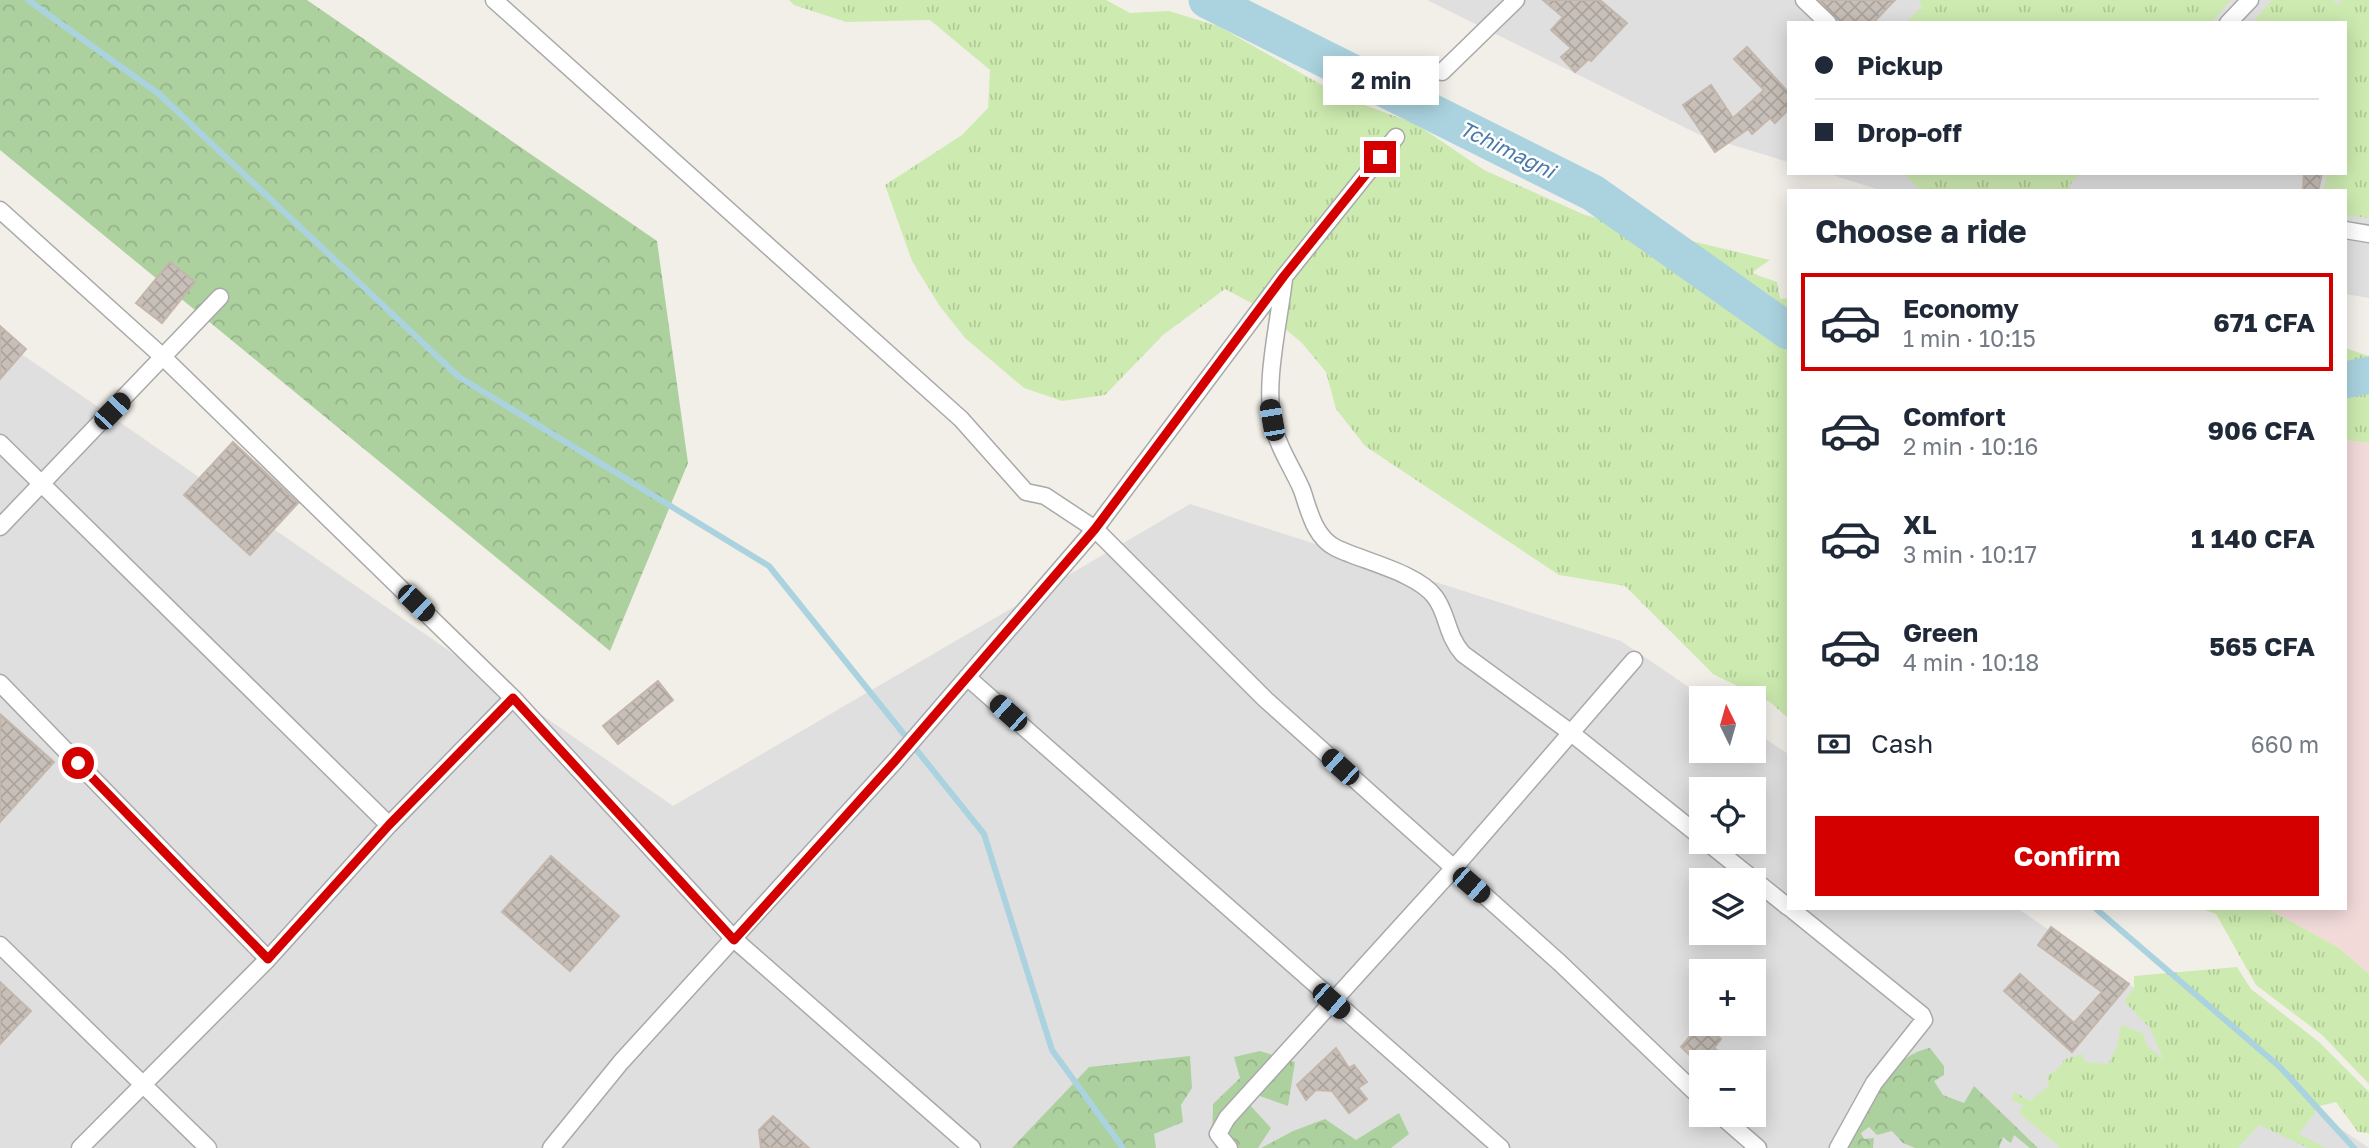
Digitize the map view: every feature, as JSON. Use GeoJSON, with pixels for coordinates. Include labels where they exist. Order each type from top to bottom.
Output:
{"type":"FeatureCollection","features":[{"type":"Feature","properties":{"kind":"street"},"geometry":{"type":"LineString","coordinates":[[494,0],[961,419],[1026,492],[1045,496],[1095,529],[1265,699],[1560,963],[1689,1087]]}},
{"type":"Feature","properties":{"kind":"street"},"geometry":{"type":"LineString","coordinates":[[1442,72],[1516,0]]}},
{"type":"Feature","properties":{"kind":"street"},"geometry":{"type":"LineString","coordinates":[[1804,0],[1826,21]]}},
{"type":"Feature","properties":{"kind":"street"},"geometry":{"type":"LineString","coordinates":[[2230,21],[2250,0]]}},
{"type":"Feature","properties":{"kind":"street"},"geometry":{"type":"LineString","coordinates":[[551,1148],[621,1062],[734,940],[1095,529],[1284,276],[1396,137]]}},
{"type":"Feature","properties":{"kind":"street"},"geometry":{"type":"LineString","coordinates":[[0,210],[163,357],[513,698],[734,940],[972,1148]]}},
{"type":"Feature","properties":{"kind":"street"},"geometry":{"type":"LineString","coordinates":[[2347,230],[2369,234]]}},
{"type":"Feature","properties":{"kind":"street"},"geometry":{"type":"LineString","coordinates":[[1284,276],[1270,406],[1275,434],[1292,464],[1315,526],[1332,546],[1418,582],[1436,597],[1451,641],[1463,654],[1570,732],[1689,827]]}},
{"type":"Feature","properties":{"kind":"street"},"geometry":{"type":"LineString","coordinates":[[0,527],[220,297]]}},
{"type":"Feature","properties":{"kind":"street"},"geometry":{"type":"LineString","coordinates":[[0,443],[389,825]]}},
{"type":"Feature","properties":{"kind":"street"},"geometry":{"type":"LineString","coordinates":[[1229,1148],[1219,1134],[1227,1118],[1453,869],[1634,660]]}},
{"type":"Feature","properties":{"kind":"street"},"geometry":{"type":"LineString","coordinates":[[967,677],[1331,1001],[1502,1148]]}},
{"type":"Feature","properties":{"kind":"street"},"geometry":{"type":"LineString","coordinates":[[0,683],[268,959]]}},
{"type":"Feature","properties":{"kind":"street"},"geometry":{"type":"LineString","coordinates":[[80,1148],[268,959],[389,825],[513,698]]}},
{"type":"Feature","properties":{"kind":"street"},"geometry":{"type":"LineString","coordinates":[[1722,854],[1787,906]]}},
{"type":"Feature","properties":{"kind":"street"},"geometry":{"type":"LineString","coordinates":[[1791,910],[1922,1015],[1924,1020],[1874,1083],[1838,1148]]}},
{"type":"Feature","properties":{"kind":"street"},"geometry":{"type":"LineString","coordinates":[[0,945],[208,1148]]}},
{"type":"Feature","properties":{"kind":"street"},"geometry":{"type":"LineString","coordinates":[[1734,1127],[1758,1148]]}},
{"type":"Feature","properties":{"kind":"shaded area"},"geometry":{"type":"Polygon","coordinates":[[[1427,0],[2369,0],[2369,298],[2347,294],[2347,189],[1877,189],[1832,175],[2347,175],[2347,21],[1787,21],[1787,162],[1700,135],[1427,0]]]}},
{"type":"Feature","properties":{"kind":"shaded area"},"geometry":{"type":"Polygon","coordinates":[[[0,339],[673,806],[1190,504],[1621,641],[1689,687],[1689,763],[1766,763],[1766,739],[1787,753],[1787,910],[2020,910],[2369,1148],[0,1148],[0,339]]]}},
{"type":"Feature","properties":{"kind":"shaded area"},"geometry":{"type":"Polygon","coordinates":[[[2347,440],[2369,443],[2369,974],[2339,948],[2271,910],[2347,910],[2347,440]]]}},
{"type":"Feature","properties":{"kind":"green space"},"geometry":{"type":"Polygon","coordinates":[[[0,0],[307,0],[657,241],[688,463],[610,651],[0,150],[0,0]]]}},
{"type":"Feature","properties":{"kind":"green space"},"geometry":{"type":"Polygon","coordinates":[[[789,0],[1106,0],[1130,13],[1169,11],[1218,26],[1343,97],[1416,124],[1484,170],[1585,215],[1770,260],[1754,271],[1754,274],[1777,282],[1780,299],[1787,298],[1787,717],[1766,700],[1766,686],[1737,686],[1713,674],[1625,586],[1559,575],[1365,446],[1336,409],[1326,372],[1302,343],[1259,307],[1225,289],[1163,335],[1105,395],[1062,401],[1024,388],[965,338],[939,305],[912,261],[885,185],[962,135],[988,108],[990,70],[930,20],[846,22],[794,5],[789,0]]]}},
{"type":"Feature","properties":{"kind":"green space"},"geometry":{"type":"Polygon","coordinates":[[[1919,0],[2231,0],[2213,21],[1907,21],[1922,7],[1919,0]]]}},
{"type":"Feature","properties":{"kind":"green space"},"geometry":{"type":"Polygon","coordinates":[[[2272,0],[2332,0],[2339,4],[2341,0],[2369,0],[2369,218],[2347,215],[2347,189],[2324,189],[2327,175],[2347,175],[2347,21],[2254,21],[2272,0]]]}},
{"type":"Feature","properties":{"kind":"green space"},"geometry":{"type":"Polygon","coordinates":[[[1905,175],[2078,175],[2069,186],[2070,189],[1919,189],[1905,175]]]}},
{"type":"Feature","properties":{"kind":"green space"},"geometry":{"type":"Polygon","coordinates":[[[2347,349],[2369,356],[2369,443],[2347,440],[2347,349]]]}},
{"type":"Feature","properties":{"kind":"green space"},"geometry":{"type":"Polygon","coordinates":[[[2205,910],[2271,910],[2339,948],[2369,974],[2369,1084],[2322,1035],[2256,985],[2216,914],[2205,910]]]}},
{"type":"Feature","properties":{"kind":"green space"},"geometry":{"type":"Polygon","coordinates":[[[2237,967],[2251,989],[2319,1042],[2369,1092],[2369,1133],[2358,1132],[2336,1102],[2320,1106],[2299,1134],[2326,1148],[2308,1148],[2259,1125],[2238,1148],[2061,1148],[2019,1113],[2023,1105],[2011,1100],[2015,1092],[2030,1101],[2049,1085],[2047,1076],[2059,1068],[2065,1059],[2082,1054],[2085,1062],[2108,1064],[2117,1046],[2121,1025],[2143,1033],[2148,1047],[2163,1059],[2150,1028],[2124,1001],[2134,988],[2134,976],[2237,967]]]}},
{"type":"Feature","properties":{"kind":"green space"},"geometry":{"type":"Polygon","coordinates":[[[1930,1048],[1944,1066],[1944,1075],[1934,1081],[1943,1095],[1964,1103],[1974,1086],[2038,1148],[2030,1148],[2014,1135],[2011,1143],[2003,1137],[1999,1148],[1915,1148],[1903,1143],[1892,1131],[1877,1135],[1869,1127],[1861,1133],[1864,1139],[1874,1138],[1873,1148],[1842,1148],[1889,1074],[1915,1053],[1930,1048]]]}},
{"type":"Feature","properties":{"kind":"green space"},"geometry":{"type":"Polygon","coordinates":[[[1260,1051],[1295,1062],[1288,1106],[1254,1094],[1250,1105],[1271,1128],[1258,1148],[1216,1148],[1212,1138],[1213,1104],[1240,1078],[1234,1057],[1260,1051]]]}},
{"type":"Feature","properties":{"kind":"green space"},"geometry":{"type":"Polygon","coordinates":[[[1190,1056],[1192,1088],[1181,1105],[1183,1122],[1154,1134],[1156,1148],[1012,1148],[1089,1067],[1190,1056]]]}},
{"type":"Feature","properties":{"kind":"green space"},"geometry":{"type":"Polygon","coordinates":[[[1399,1113],[1409,1134],[1391,1148],[1261,1148],[1293,1131],[1325,1119],[1356,1140],[1399,1113]]]}},
{"type":"Feature","properties":{"kind":"building"},"geometry":{"type":"Polygon","coordinates":[[[1543,0],[1600,0],[1627,23],[1591,61],[1589,59],[1575,72],[1561,57],[1571,48],[1551,30],[1563,17],[1543,0]]]}},
{"type":"Feature","properties":{"kind":"building"},"geometry":{"type":"Polygon","coordinates":[[[1819,0],[1895,0],[1875,21],[1836,21],[1819,0]]]}},
{"type":"Feature","properties":{"kind":"building"},"geometry":{"type":"Polygon","coordinates":[[[1747,47],[1787,91],[1787,111],[1775,123],[1770,118],[1752,134],[1748,129],[1715,152],[1683,105],[1711,85],[1733,118],[1764,90],[1734,59],[1747,47]]]}},
{"type":"Feature","properties":{"kind":"building"},"geometry":{"type":"Polygon","coordinates":[[[2304,175],[2322,175],[2318,189],[2303,189],[2304,175]]]}},
{"type":"Feature","properties":{"kind":"building"},"geometry":{"type":"Polygon","coordinates":[[[170,262],[195,282],[162,323],[136,303],[170,262]]]}},
{"type":"Feature","properties":{"kind":"building"},"geometry":{"type":"Polygon","coordinates":[[[0,326],[26,349],[0,379],[0,326]]]}},
{"type":"Feature","properties":{"kind":"building"},"geometry":{"type":"Polygon","coordinates":[[[233,442],[298,503],[250,555],[184,495],[233,442]]]}},
{"type":"Feature","properties":{"kind":"building"},"geometry":{"type":"Polygon","coordinates":[[[658,681],[673,700],[618,744],[603,726],[658,681]]]}},
{"type":"Feature","properties":{"kind":"building"},"geometry":{"type":"Polygon","coordinates":[[[0,714],[54,762],[0,822],[0,714]]]}},
{"type":"Feature","properties":{"kind":"building"},"geometry":{"type":"Polygon","coordinates":[[[551,856],[619,916],[570,971],[502,912],[551,856]]]}},
{"type":"Feature","properties":{"kind":"building"},"geometry":{"type":"Polygon","coordinates":[[[2051,927],[2129,984],[2072,1052],[2004,991],[2020,974],[2074,1023],[2102,992],[2038,945],[2051,927]]]}},
{"type":"Feature","properties":{"kind":"building"},"geometry":{"type":"Polygon","coordinates":[[[0,982],[31,1011],[0,1044],[0,982]]]}},
{"type":"Feature","properties":{"kind":"building"},"geometry":{"type":"Polygon","coordinates":[[[1690,1036],[1717,1036],[1721,1039],[1714,1048],[1717,1050],[1689,1050],[1689,1055],[1681,1047],[1690,1036]]]}},
{"type":"Feature","properties":{"kind":"building"},"geometry":{"type":"Polygon","coordinates":[[[1336,1048],[1349,1068],[1354,1065],[1367,1082],[1358,1088],[1367,1099],[1349,1113],[1332,1091],[1316,1090],[1306,1100],[1297,1085],[1336,1048]]]}},
{"type":"Feature","properties":{"kind":"building"},"geometry":{"type":"Polygon","coordinates":[[[773,1116],[809,1148],[761,1148],[759,1130],[773,1116]]]}},
{"type":"Feature","properties":{"kind":"waterway"},"geometry":{"type":"LineString","coordinates":[[28,0],[159,94],[459,377],[769,566],[984,834],[1052,1050],[1123,1148]]}},
{"type":"Feature","properties":{"kind":"waterway","name":"Tchimagni"},"geometry":{"type":"LineString","coordinates":[[1207,0],[1593,193],[1787,330]]}},
{"type":"Feature","properties":{"kind":"waterway","name":"Tchimagni"},"geometry":{"type":"LineString","coordinates":[[2347,380],[2369,375]]}},
{"type":"Feature","properties":{"kind":"waterway"},"geometry":{"type":"LineString","coordinates":[[2097,910],[2280,1067],[2354,1148]]}},
{"type":"Feature","properties":{"kind":"route"},"geometry":{"type":"LineString","coordinates":[[78,763],[268,959],[389,825],[513,698],[734,940],[895,761],[1095,529],[1284,276],[1380,157]]}}]}
